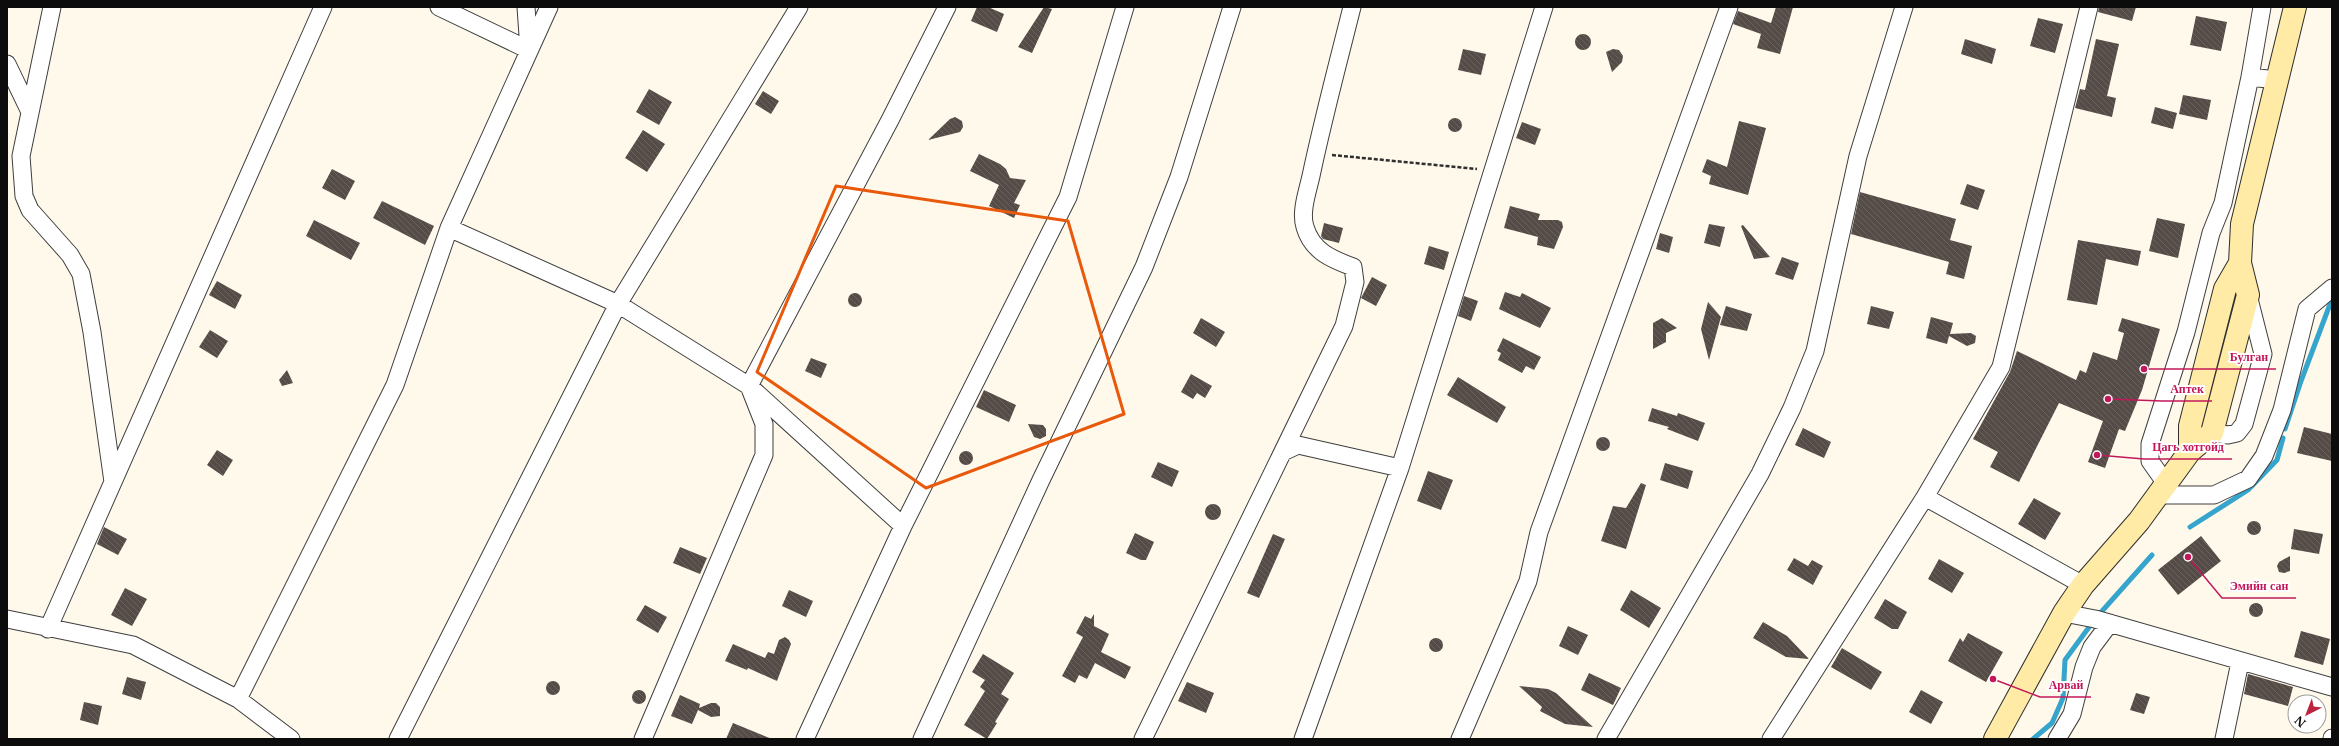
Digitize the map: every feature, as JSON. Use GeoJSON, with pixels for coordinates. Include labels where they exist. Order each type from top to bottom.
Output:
{"type":"FeatureCollection","features":[{"type":"Feature","properties":{"kind":"street"},"geometry":{"type":"LineString","coordinates":[[52,7],[20,156],[24,196],[30,210],[70,255],[80,274],[92,332],[113,482]]}},
{"type":"Feature","properties":{"kind":"street"},"geometry":{"type":"LineString","coordinates":[[48,629],[323,7]]}},
{"type":"Feature","properties":{"kind":"street"},"geometry":{"type":"LineString","coordinates":[[439,7],[529,50]]}},
{"type":"Feature","properties":{"kind":"street"},"geometry":{"type":"LineString","coordinates":[[526,7],[529,50]]}},
{"type":"Feature","properties":{"kind":"street"},"geometry":{"type":"LineString","coordinates":[[238,699],[395,385],[448,228],[549,7]]}},
{"type":"Feature","properties":{"kind":"street"},"geometry":{"type":"LineString","coordinates":[[398,739],[618,304],[799,7]]}},
{"type":"Feature","properties":{"kind":"street"},"geometry":{"type":"LineString","coordinates":[[643,739],[764,456],[764,424],[749,386],[890,120],[947,7]]}},
{"type":"Feature","properties":{"kind":"street"},"geometry":{"type":"LineString","coordinates":[[805,739],[903,526],[1068,197],[1125,7]]}},
{"type":"Feature","properties":{"kind":"street"},"geometry":{"type":"LineString","coordinates":[[922,739],[1041,480],[1144,267],[1179,177],[1232,7]]}},
{"type":"Feature","properties":{"kind":"street"},"geometry":{"type":"LineString","coordinates":[[1142,739],[1344,326],[1355,282],[1353,267],[1326,256],[1311,242],[1304,225],[1306,202],[1316,154],[1352,7]]}},
{"type":"Feature","properties":{"kind":"street"},"geometry":{"type":"LineString","coordinates":[[1302,739],[1400,468],[1544,7]]}},
{"type":"Feature","properties":{"kind":"street"},"geometry":{"type":"LineString","coordinates":[[1460,739],[1528,581],[1539,532],[1729,7]]}},
{"type":"Feature","properties":{"kind":"street"},"geometry":{"type":"LineString","coordinates":[[1606,739],[1760,474],[1792,408],[1815,351],[1858,156],[1904,7]]}},
{"type":"Feature","properties":{"kind":"street"},"geometry":{"type":"LineString","coordinates":[[1771,739],[1925,497],[2001,367],[2088,7]]}},
{"type":"Feature","properties":{"kind":"street"},"geometry":{"type":"LineString","coordinates":[[2163,490],[2150,461],[2150,444],[2186,332],[2211,233],[2223,202],[2250,77],[2262,7]]}},
{"type":"Feature","properties":{"kind":"street"},"geometry":{"type":"LineString","coordinates":[[2212,433],[2228,435],[2237,433],[2244,424],[2263,354],[2240,263],[2242,224],[2295,7]]}},
{"type":"Feature","properties":{"kind":"street"},"geometry":{"type":"LineString","coordinates":[[7,64],[30,112]]}},
{"type":"Feature","properties":{"kind":"street"},"geometry":{"type":"LineString","coordinates":[[2250,77],[2276,80]]}},
{"type":"Feature","properties":{"kind":"street"},"geometry":{"type":"LineString","coordinates":[[2217,219],[2242,224]]}},
{"type":"Feature","properties":{"kind":"street"},"geometry":{"type":"LineString","coordinates":[[448,228],[618,304],[749,386],[903,526]]}},
{"type":"Feature","properties":{"kind":"street"},"geometry":{"type":"LineString","coordinates":[[2190,451],[2190,426],[2225,289],[2240,263]]}},
{"type":"Feature","properties":{"kind":"street"},"geometry":{"type":"LineString","coordinates":[[2163,490],[2214,495],[2248,479],[2264,456],[2282,410],[2307,309],[2332,288]]}},
{"type":"Feature","properties":{"kind":"street"},"geometry":{"type":"LineString","coordinates":[[1995,739],[2064,613],[2083,585],[2163,490],[2190,451],[2212,433],[2248,295]]}},
{"type":"Feature","properties":{"kind":"street"},"geometry":{"type":"LineString","coordinates":[[1283,452],[1298,445],[1400,468]]}},
{"type":"Feature","properties":{"kind":"street"},"geometry":{"type":"LineString","coordinates":[[1925,497],[2083,585]]}},
{"type":"Feature","properties":{"kind":"street"},"geometry":{"type":"LineString","coordinates":[[2064,613],[2110,623],[2240,662],[2332,687]]}},
{"type":"Feature","properties":{"kind":"street"},"geometry":{"type":"LineString","coordinates":[[7,619],[48,629],[133,645],[238,699],[291,739]]}},
{"type":"Feature","properties":{"kind":"street"},"geometry":{"type":"LineString","coordinates":[[2057,739],[2072,714],[2084,667],[2092,647],[2110,623]]}},
{"type":"Feature","properties":{"kind":"street"},"geometry":{"type":"LineString","coordinates":[[2224,739],[2240,662]]}},
{"type":"Feature","properties":{"kind":"path"},"geometry":{"type":"LineString","coordinates":[[1316,154],[1493,171]]}},
{"type":"Feature","properties":{"kind":"highlighted area"},"geometry":{"type":"Polygon","coordinates":[[[836,186],[1068,221],[1124,414],[926,488],[757,372],[836,186]]]}},
{"type":"Feature","properties":{"kind":"building"},"geometry":{"type":"Polygon","coordinates":[[[977,7],[988,7],[1004,14],[997,32],[971,21],[977,7]]]}},
{"type":"Feature","properties":{"kind":"building"},"geometry":{"type":"Polygon","coordinates":[[[1044,7],[1052,9],[1032,53],[1018,47],[1044,7]]]}},
{"type":"Feature","properties":{"kind":"building"},"geometry":{"type":"Polygon","coordinates":[[[1776,7],[1793,7],[1780,54],[1757,48],[1761,34],[1733,24],[1738,11],[1771,23],[1776,7]]]}},
{"type":"Feature","properties":{"kind":"building"},"geometry":{"type":"Polygon","coordinates":[[[2099,7],[2136,7],[2132,21],[2098,12],[2099,7]]]}},
{"type":"Feature","properties":{"kind":"building"},"geometry":{"type":"Polygon","coordinates":[[[2196,16],[2227,22],[2221,51],[2190,45],[2196,16]]]}},
{"type":"Feature","properties":{"kind":"building"},"geometry":{"type":"Polygon","coordinates":[[[2038,18],[2063,24],[2055,53],[2030,46],[2038,18]]]}},
{"type":"Feature","properties":{"kind":"building"},"geometry":{"type":"Polygon","coordinates":[[[1580,34],[1586,34],[1591,39],[1589,48],[1586,50],[1580,50],[1575,45],[1575,39],[1580,34]]]}},
{"type":"Feature","properties":{"kind":"building"},"geometry":{"type":"Polygon","coordinates":[[[1965,39],[1996,49],[1992,64],[1961,54],[1965,39]]]}},
{"type":"Feature","properties":{"kind":"building"},"geometry":{"type":"Polygon","coordinates":[[[2096,39],[2119,44],[2107,96],[2116,98],[2112,117],[2075,108],[2080,89],[2085,90],[2096,39]]]}},
{"type":"Feature","properties":{"kind":"building"},"geometry":{"type":"Polygon","coordinates":[[[1463,49],[1486,54],[1481,75],[1458,70],[1463,49]]]}},
{"type":"Feature","properties":{"kind":"building"},"geometry":{"type":"Polygon","coordinates":[[[1613,49],[1619,50],[1623,56],[1622,62],[1612,72],[1606,52],[1613,49]]]}},
{"type":"Feature","properties":{"kind":"building"},"geometry":{"type":"Polygon","coordinates":[[[649,89],[672,102],[659,125],[636,112],[649,89]]]}},
{"type":"Feature","properties":{"kind":"building"},"geometry":{"type":"Polygon","coordinates":[[[763,91],[779,101],[771,114],[755,104],[763,91]]]}},
{"type":"Feature","properties":{"kind":"building"},"geometry":{"type":"Polygon","coordinates":[[[2183,95],[2211,100],[2207,120],[2179,114],[2183,95]]]}},
{"type":"Feature","properties":{"kind":"building"},"geometry":{"type":"Polygon","coordinates":[[[2155,107],[2177,113],[2173,129],[2151,123],[2155,107]]]}},
{"type":"Feature","properties":{"kind":"building"},"geometry":{"type":"Polygon","coordinates":[[[955,117],[962,121],[963,127],[960,132],[928,140],[950,119],[955,117]]]}},
{"type":"Feature","properties":{"kind":"building"},"geometry":{"type":"Polygon","coordinates":[[[1455,118],[1460,120],[1462,125],[1460,130],[1455,132],[1450,130],[1448,125],[1450,120],[1455,118]]]}},
{"type":"Feature","properties":{"kind":"building"},"geometry":{"type":"Polygon","coordinates":[[[1739,121],[1766,128],[1748,195],[1709,184],[1711,176],[1702,172],[1707,159],[1727,167],[1739,121]]]}},
{"type":"Feature","properties":{"kind":"building"},"geometry":{"type":"Polygon","coordinates":[[[1522,122],[1541,129],[1535,145],[1516,138],[1522,122]]]}},
{"type":"Feature","properties":{"kind":"building"},"geometry":{"type":"Polygon","coordinates":[[[643,130],[665,144],[647,172],[625,158],[643,130]]]}},
{"type":"Feature","properties":{"kind":"building"},"geometry":{"type":"Polygon","coordinates":[[[979,154],[1000,164],[1006,169],[1010,178],[1026,180],[1014,203],[1020,205],[1014,218],[989,206],[999,185],[970,171],[979,154]]]}},
{"type":"Feature","properties":{"kind":"building"},"geometry":{"type":"Polygon","coordinates":[[[332,169],[355,181],[345,200],[322,188],[332,169]]]}},
{"type":"Feature","properties":{"kind":"building"},"geometry":{"type":"Polygon","coordinates":[[[1967,184],[1985,190],[1978,210],[1960,204],[1967,184]]]}},
{"type":"Feature","properties":{"kind":"building"},"geometry":{"type":"Polygon","coordinates":[[[1860,192],[1956,219],[1950,240],[1972,246],[1964,279],[1946,274],[1949,262],[1851,234],[1860,192]]]}},
{"type":"Feature","properties":{"kind":"building"},"geometry":{"type":"Polygon","coordinates":[[[382,201],[434,226],[425,245],[373,218],[382,201]]]}},
{"type":"Feature","properties":{"kind":"building"},"geometry":{"type":"Polygon","coordinates":[[[1510,206],[1540,214],[1538,220],[1558,220],[1562,222],[1563,227],[1554,249],[1537,245],[1538,237],[1504,228],[1510,206]]]}},
{"type":"Feature","properties":{"kind":"building"},"geometry":{"type":"Polygon","coordinates":[[[2157,218],[2185,224],[2178,258],[2149,251],[2157,218]]]}},
{"type":"Feature","properties":{"kind":"building"},"geometry":{"type":"Polygon","coordinates":[[[314,220],[360,243],[351,260],[306,236],[314,220]]]}},
{"type":"Feature","properties":{"kind":"building"},"geometry":{"type":"Polygon","coordinates":[[[1324,223],[1343,228],[1339,243],[1323,239],[1321,236],[1324,223]]]}},
{"type":"Feature","properties":{"kind":"building"},"geometry":{"type":"Polygon","coordinates":[[[1709,224],[1725,227],[1720,247],[1704,243],[1709,224]]]}},
{"type":"Feature","properties":{"kind":"building"},"geometry":{"type":"Polygon","coordinates":[[[1743,225],[1770,257],[1754,259],[1741,226],[1743,225]]]}},
{"type":"Feature","properties":{"kind":"building"},"geometry":{"type":"Polygon","coordinates":[[[1660,233],[1673,237],[1669,253],[1656,249],[1660,233]]]}},
{"type":"Feature","properties":{"kind":"building"},"geometry":{"type":"Polygon","coordinates":[[[2078,240],[2141,251],[2138,266],[2106,259],[2097,305],[2067,300],[2078,240]]]}},
{"type":"Feature","properties":{"kind":"building"},"geometry":{"type":"Polygon","coordinates":[[[1429,246],[1449,252],[1444,270],[1424,264],[1429,246]]]}},
{"type":"Feature","properties":{"kind":"building"},"geometry":{"type":"Polygon","coordinates":[[[1782,257],[1799,263],[1793,280],[1775,274],[1782,257]]]}},
{"type":"Feature","properties":{"kind":"building"},"geometry":{"type":"Polygon","coordinates":[[[1372,277],[1387,285],[1376,306],[1361,298],[1372,277]]]}},
{"type":"Feature","properties":{"kind":"building"},"geometry":{"type":"Polygon","coordinates":[[[217,281],[242,295],[235,309],[209,295],[217,281]]]}},
{"type":"Feature","properties":{"kind":"building"},"geometry":{"type":"Polygon","coordinates":[[[1505,292],[1520,297],[1522,293],[1551,308],[1540,328],[1499,309],[1505,292]]]}},
{"type":"Feature","properties":{"kind":"building"},"geometry":{"type":"Polygon","coordinates":[[[855,293],[860,295],[862,300],[860,305],[855,307],[850,305],[848,300],[850,295],[855,293]]]}},
{"type":"Feature","properties":{"kind":"building"},"geometry":{"type":"Polygon","coordinates":[[[1464,296],[1478,301],[1471,321],[1458,316],[1464,296]]]}},
{"type":"Feature","properties":{"kind":"building"},"geometry":{"type":"Polygon","coordinates":[[[1708,302],[1721,317],[1709,360],[1701,329],[1708,302]]]}},
{"type":"Feature","properties":{"kind":"building"},"geometry":{"type":"Polygon","coordinates":[[[1726,306],[1752,314],[1747,331],[1720,325],[1726,306]]]}},
{"type":"Feature","properties":{"kind":"building"},"geometry":{"type":"Polygon","coordinates":[[[1871,306],[1894,312],[1889,329],[1867,324],[1871,306]]]}},
{"type":"Feature","properties":{"kind":"building"},"geometry":{"type":"Polygon","coordinates":[[[1931,317],[1953,323],[1950,334],[1971,333],[1976,336],[1975,343],[1967,346],[1949,336],[1947,344],[1926,338],[1931,317]]]}},
{"type":"Feature","properties":{"kind":"building"},"geometry":{"type":"Polygon","coordinates":[[[1201,318],[1225,332],[1216,347],[1193,333],[1201,318]]]}},
{"type":"Feature","properties":{"kind":"building"},"geometry":{"type":"Polygon","coordinates":[[[1662,318],[1677,328],[1666,333],[1666,342],[1653,349],[1653,323],[1662,318]]]}},
{"type":"Feature","properties":{"kind":"building"},"geometry":{"type":"Polygon","coordinates":[[[2122,318],[2160,329],[2142,390],[2125,431],[2119,429],[2105,468],[2088,462],[2103,421],[2059,403],[2019,482],[1990,467],[1998,452],[1973,439],[2010,372],[2017,351],[2076,380],[2080,370],[2086,373],[2093,352],[2117,360],[2124,333],[2118,331],[2122,318]]]}},
{"type":"Feature","properties":{"kind":"building"},"geometry":{"type":"Polygon","coordinates":[[[210,330],[228,341],[217,358],[199,347],[210,330]]]}},
{"type":"Feature","properties":{"kind":"building"},"geometry":{"type":"Polygon","coordinates":[[[1503,338],[1541,357],[1534,370],[1526,366],[1522,373],[1498,360],[1501,353],[1497,351],[1503,338]]]}},
{"type":"Feature","properties":{"kind":"building"},"geometry":{"type":"Polygon","coordinates":[[[811,358],[827,364],[821,378],[805,371],[811,358]]]}},
{"type":"Feature","properties":{"kind":"building"},"geometry":{"type":"Polygon","coordinates":[[[287,370],[293,383],[282,386],[279,380],[287,370]]]}},
{"type":"Feature","properties":{"kind":"building"},"geometry":{"type":"Polygon","coordinates":[[[1191,374],[1212,386],[1205,398],[1197,393],[1193,399],[1181,392],[1191,374]]]}},
{"type":"Feature","properties":{"kind":"building"},"geometry":{"type":"Polygon","coordinates":[[[1458,377],[1506,407],[1497,423],[1447,395],[1458,377]]]}},
{"type":"Feature","properties":{"kind":"building"},"geometry":{"type":"Polygon","coordinates":[[[984,390],[1016,405],[1009,422],[976,407],[984,390]]]}},
{"type":"Feature","properties":{"kind":"building"},"geometry":{"type":"Polygon","coordinates":[[[1652,408],[1677,416],[1678,413],[1705,423],[1698,441],[1667,429],[1669,427],[1648,421],[1652,408]]]}},
{"type":"Feature","properties":{"kind":"building"},"geometry":{"type":"Polygon","coordinates":[[[1028,424],[1043,425],[1046,429],[1046,436],[1040,439],[1034,437],[1028,424]]]}},
{"type":"Feature","properties":{"kind":"building"},"geometry":{"type":"Polygon","coordinates":[[[2304,427],[2332,434],[2332,461],[2297,453],[2304,427]]]}},
{"type":"Feature","properties":{"kind":"building"},"geometry":{"type":"Polygon","coordinates":[[[1803,428],[1831,442],[1824,458],[1795,445],[1803,428]]]}},
{"type":"Feature","properties":{"kind":"building"},"geometry":{"type":"Polygon","coordinates":[[[1603,437],[1608,439],[1610,444],[1608,449],[1603,451],[1598,449],[1596,444],[1598,439],[1603,437]]]}},
{"type":"Feature","properties":{"kind":"building"},"geometry":{"type":"Polygon","coordinates":[[[217,450],[233,460],[223,476],[207,465],[217,450]]]}},
{"type":"Feature","properties":{"kind":"building"},"geometry":{"type":"Polygon","coordinates":[[[963,451],[969,451],[973,455],[973,461],[969,465],[963,465],[959,461],[959,455],[963,451]]]}},
{"type":"Feature","properties":{"kind":"building"},"geometry":{"type":"Polygon","coordinates":[[[1158,462],[1179,471],[1172,487],[1151,477],[1158,462]]]}},
{"type":"Feature","properties":{"kind":"building"},"geometry":{"type":"Polygon","coordinates":[[[1665,463],[1693,471],[1688,489],[1660,480],[1665,463]]]}},
{"type":"Feature","properties":{"kind":"building"},"geometry":{"type":"Polygon","coordinates":[[[1428,471],[1453,480],[1441,510],[1417,501],[1428,471]]]}},
{"type":"Feature","properties":{"kind":"building"},"geometry":{"type":"Polygon","coordinates":[[[1641,483],[1646,485],[1626,549],[1601,541],[1613,506],[1626,508],[1641,483]]]}},
{"type":"Feature","properties":{"kind":"building"},"geometry":{"type":"Polygon","coordinates":[[[2034,498],[2061,513],[2045,540],[2018,524],[2034,498]]]}},
{"type":"Feature","properties":{"kind":"building"},"geometry":{"type":"Polygon","coordinates":[[[1213,504],[1220,509],[1221,512],[1216,519],[1213,520],[1206,515],[1205,512],[1210,505],[1213,504]]]}},
{"type":"Feature","properties":{"kind":"building"},"geometry":{"type":"Polygon","coordinates":[[[2254,521],[2259,523],[2261,528],[2259,533],[2254,535],[2249,533],[2247,528],[2249,523],[2254,521]]]}},
{"type":"Feature","properties":{"kind":"building"},"geometry":{"type":"Polygon","coordinates":[[[104,527],[127,539],[118,555],[97,544],[104,527]]]}},
{"type":"Feature","properties":{"kind":"building"},"geometry":{"type":"Polygon","coordinates":[[[2294,529],[2323,534],[2319,554],[2291,549],[2294,529]]]}},
{"type":"Feature","properties":{"kind":"building"},"geometry":{"type":"Polygon","coordinates":[[[1135,533],[1154,542],[1146,560],[1141,560],[1126,553],[1135,533]]]}},
{"type":"Feature","properties":{"kind":"building"},"geometry":{"type":"Polygon","coordinates":[[[1273,534],[1285,539],[1259,598],[1247,593],[1273,534]]]}},
{"type":"Feature","properties":{"kind":"building"},"geometry":{"type":"Polygon","coordinates":[[[2201,536],[2221,561],[2178,595],[2158,570],[2201,536]]]}},
{"type":"Feature","properties":{"kind":"building"},"geometry":{"type":"Polygon","coordinates":[[[680,547],[707,558],[700,574],[673,563],[680,547]]]}},
{"type":"Feature","properties":{"kind":"building"},"geometry":{"type":"Polygon","coordinates":[[[2290,556],[2290,571],[2284,573],[2279,572],[2277,566],[2279,562],[2290,556]]]}},
{"type":"Feature","properties":{"kind":"building"},"geometry":{"type":"Polygon","coordinates":[[[1794,558],[1808,566],[1812,560],[1823,566],[1813,585],[1787,570],[1794,558]]]}},
{"type":"Feature","properties":{"kind":"building"},"geometry":{"type":"Polygon","coordinates":[[[1939,559],[1964,573],[1952,593],[1928,579],[1939,559]]]}},
{"type":"Feature","properties":{"kind":"building"},"geometry":{"type":"Polygon","coordinates":[[[125,588],[147,599],[132,626],[111,615],[125,588]]]}},
{"type":"Feature","properties":{"kind":"building"},"geometry":{"type":"Polygon","coordinates":[[[789,590],[813,601],[806,617],[782,606],[789,590]]]}},
{"type":"Feature","properties":{"kind":"building"},"geometry":{"type":"Polygon","coordinates":[[[1631,590],[1661,608],[1649,628],[1620,610],[1631,590]]]}},
{"type":"Feature","properties":{"kind":"building"},"geometry":{"type":"Polygon","coordinates":[[[1885,599],[1907,612],[1898,629],[1892,629],[1874,618],[1885,599]]]}},
{"type":"Feature","properties":{"kind":"building"},"geometry":{"type":"Polygon","coordinates":[[[2256,603],[2261,605],[2263,610],[2261,615],[2256,617],[2251,615],[2249,610],[2251,605],[2256,603]]]}},
{"type":"Feature","properties":{"kind":"building"},"geometry":{"type":"Polygon","coordinates":[[[645,605],[667,617],[658,633],[636,620],[645,605]]]}},
{"type":"Feature","properties":{"kind":"building"},"geometry":{"type":"Polygon","coordinates":[[[1094,614],[1094,626],[1109,634],[1101,652],[1131,667],[1125,679],[1095,663],[1087,679],[1079,675],[1075,683],[1062,676],[1083,637],[1076,633],[1085,616],[1091,619],[1094,614]]]}},
{"type":"Feature","properties":{"kind":"building"},"geometry":{"type":"Polygon","coordinates":[[[1763,622],[1787,636],[1809,659],[1786,657],[1753,638],[1763,622]]]}},
{"type":"Feature","properties":{"kind":"building"},"geometry":{"type":"Polygon","coordinates":[[[1568,626],[1588,635],[1578,655],[1559,646],[1568,626]]]}},
{"type":"Feature","properties":{"kind":"building"},"geometry":{"type":"Polygon","coordinates":[[[2301,631],[2330,639],[2323,665],[2294,657],[2301,631]]]}},
{"type":"Feature","properties":{"kind":"building"},"geometry":{"type":"Polygon","coordinates":[[[1968,633],[2003,652],[1986,682],[1948,661],[1960,638],[1963,642],[1968,633]]]}},
{"type":"Feature","properties":{"kind":"building"},"geometry":{"type":"Polygon","coordinates":[[[785,637],[791,644],[777,681],[748,668],[747,670],[725,661],[733,644],[765,658],[768,652],[774,654],[779,640],[785,637]]]}},
{"type":"Feature","properties":{"kind":"building"},"geometry":{"type":"Polygon","coordinates":[[[1433,638],[1439,638],[1443,642],[1443,648],[1439,652],[1433,652],[1429,648],[1429,642],[1433,638]]]}},
{"type":"Feature","properties":{"kind":"building"},"geometry":{"type":"Polygon","coordinates":[[[1842,648],[1882,672],[1871,690],[1831,667],[1842,648]]]}},
{"type":"Feature","properties":{"kind":"building"},"geometry":{"type":"Polygon","coordinates":[[[983,654],[1014,673],[1001,694],[1009,699],[987,739],[964,725],[985,691],[980,687],[985,680],[972,672],[983,654]]]}},
{"type":"Feature","properties":{"kind":"building"},"geometry":{"type":"Polygon","coordinates":[[[1589,673],[1621,688],[1613,705],[1581,690],[1589,673]]]}},
{"type":"Feature","properties":{"kind":"building"},"geometry":{"type":"Polygon","coordinates":[[[2248,674],[2293,687],[2291,694],[2287,694],[2287,706],[2244,694],[2248,674]]]}},
{"type":"Feature","properties":{"kind":"building"},"geometry":{"type":"Polygon","coordinates":[[[127,677],[146,682],[141,700],[122,694],[127,677]]]}},
{"type":"Feature","properties":{"kind":"building"},"geometry":{"type":"Polygon","coordinates":[[[553,681],[558,683],[560,688],[558,693],[553,695],[548,693],[546,688],[548,683],[553,681]]]}},
{"type":"Feature","properties":{"kind":"building"},"geometry":{"type":"Polygon","coordinates":[[[1187,682],[1214,693],[1206,713],[1178,701],[1187,682]]]}},
{"type":"Feature","properties":{"kind":"building"},"geometry":{"type":"Polygon","coordinates":[[[1519,686],[1548,689],[1556,693],[1593,727],[1565,724],[1540,711],[1542,707],[1519,686]]]}},
{"type":"Feature","properties":{"kind":"building"},"geometry":{"type":"Polygon","coordinates":[[[639,690],[644,692],[646,697],[644,702],[639,704],[634,702],[632,697],[634,692],[639,690]]]}},
{"type":"Feature","properties":{"kind":"building"},"geometry":{"type":"Polygon","coordinates":[[[1921,690],[1943,702],[1931,724],[1909,712],[1921,690]]]}},
{"type":"Feature","properties":{"kind":"building"},"geometry":{"type":"Polygon","coordinates":[[[2136,693],[2150,697],[2144,714],[2130,710],[2136,693]]]}},
{"type":"Feature","properties":{"kind":"building"},"geometry":{"type":"Polygon","coordinates":[[[680,695],[700,704],[699,708],[711,703],[716,703],[720,707],[720,716],[711,717],[698,710],[692,724],[671,716],[680,695]]]}},
{"type":"Feature","properties":{"kind":"building"},"geometry":{"type":"Polygon","coordinates":[[[84,702],[102,706],[98,725],[80,720],[84,702]]]}},
{"type":"Feature","properties":{"kind":"building"},"geometry":{"type":"Polygon","coordinates":[[[733,723],[772,739],[726,739],[733,723]]]}},
{"type":"Feature","properties":{"kind":"waterway"},"geometry":{"type":"LineString","coordinates":[[2285,429],[2301,381],[2332,299]]}},
{"type":"Feature","properties":{"kind":"waterway"},"geometry":{"type":"LineString","coordinates":[[2190,527],[2248,490],[2277,460],[2283,438]]}},
{"type":"Feature","properties":{"kind":"waterway"},"geometry":{"type":"LineString","coordinates":[[2033,739],[2052,723],[2063,698],[2065,660],[2095,619],[2152,555]]}},
{"type":"Feature","properties":{"kind":"place","name":"Булган"},"geometry":{"type":"Point","coordinates":[2144,369]}},
{"type":"Feature","properties":{"kind":"place","name":"Аптек"},"geometry":{"type":"Point","coordinates":[2108,399]}},
{"type":"Feature","properties":{"kind":"place","name":"Цагь хотгойд"},"geometry":{"type":"Point","coordinates":[2097,455]}},
{"type":"Feature","properties":{"kind":"place","name":"Эмийн сан"},"geometry":{"type":"Point","coordinates":[2188,557]}},
{"type":"Feature","properties":{"kind":"place","name":"Арвай"},"geometry":{"type":"Point","coordinates":[1993,679]}}]}
